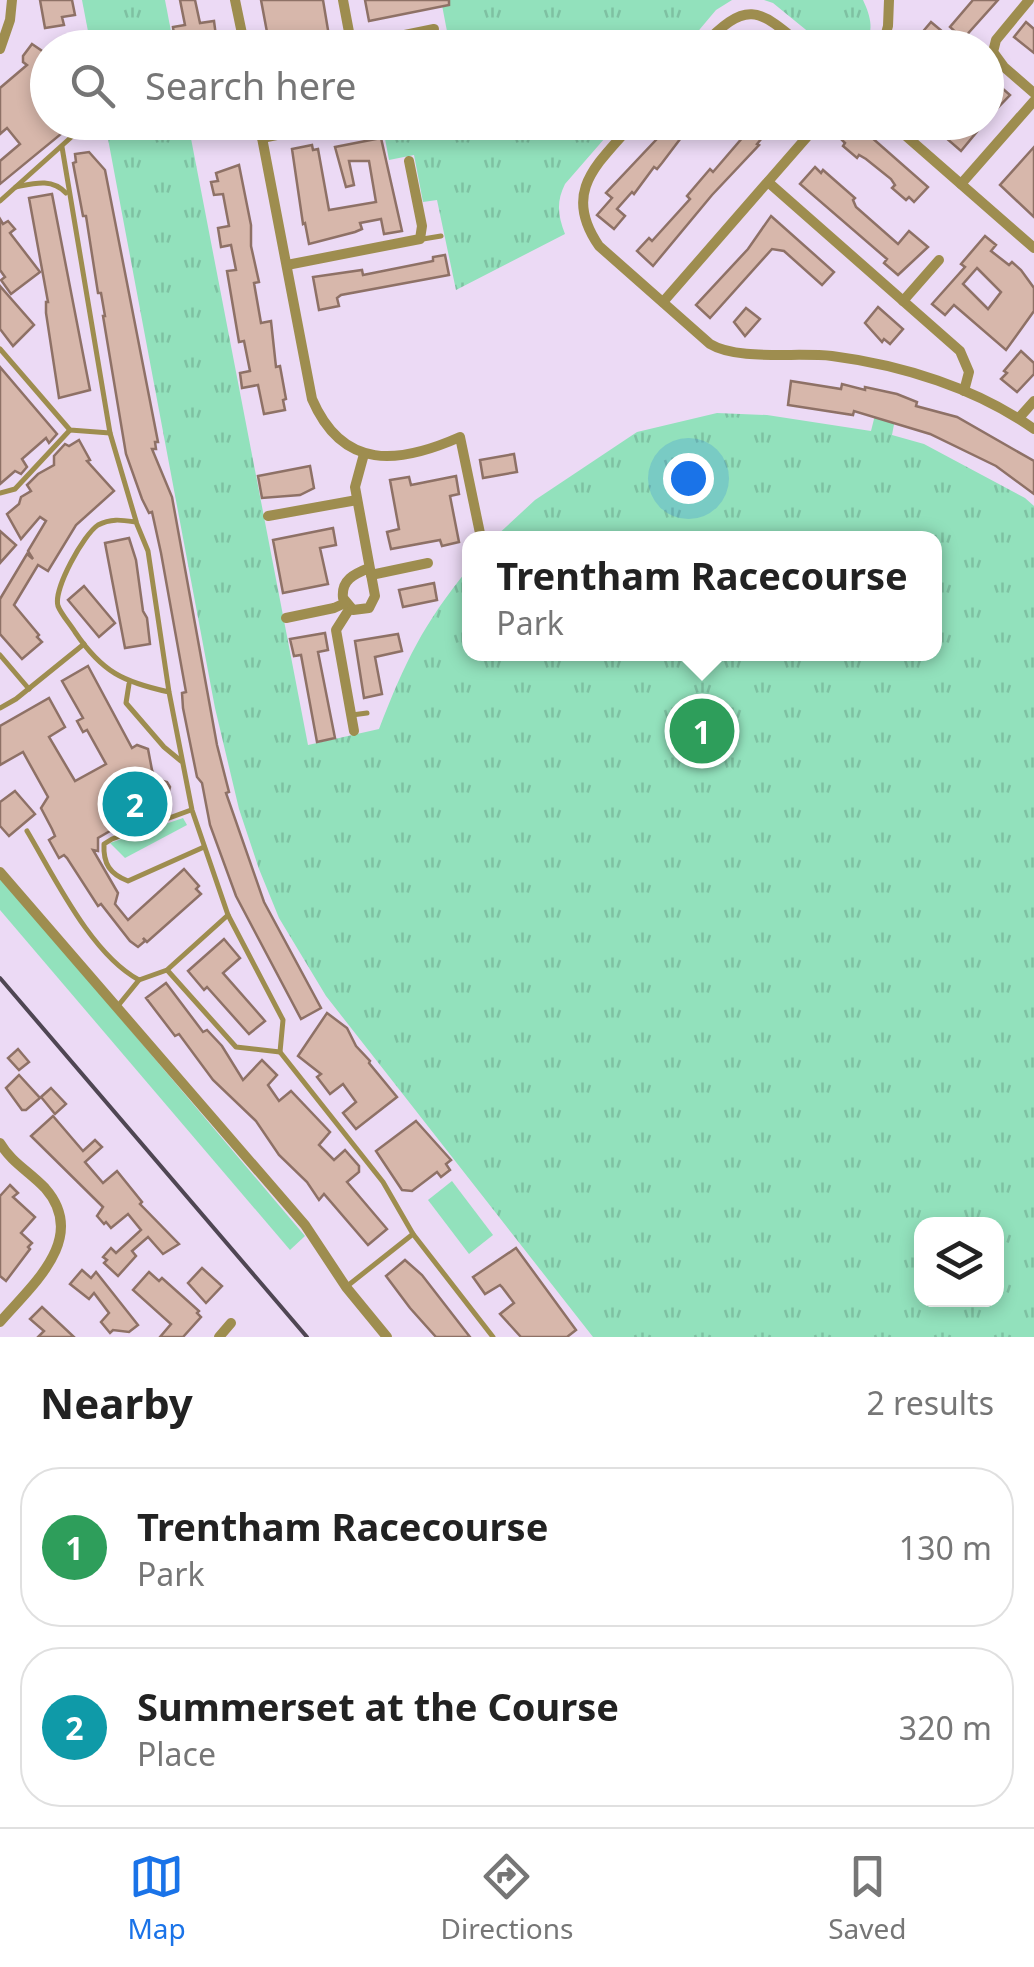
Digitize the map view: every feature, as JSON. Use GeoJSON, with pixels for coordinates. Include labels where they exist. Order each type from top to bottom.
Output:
{"type":"FeatureCollection","features":[{"type":"Feature","properties":{"kind":"street"},"geometry":{"type":"LineString","coordinates":[[0,49],[12,0]]}},
{"type":"Feature","properties":{"kind":"street"},"geometry":{"type":"LineString","coordinates":[[236,0],[242,30]]}},
{"type":"Feature","properties":{"kind":"street"},"geometry":{"type":"LineString","coordinates":[[343,0],[348,30]]}},
{"type":"Feature","properties":{"kind":"street"},"geometry":{"type":"LineString","coordinates":[[887,30],[889,0]]}},
{"type":"Feature","properties":{"kind":"street"},"geometry":{"type":"LineString","coordinates":[[1004,30],[1029,0]]}},
{"type":"Feature","properties":{"kind":"street"},"geometry":{"type":"LineString","coordinates":[[715,30],[724,20],[750,11],[766,15],[784,30]]}},
{"type":"Feature","properties":{"kind":"street"},"geometry":{"type":"LineString","coordinates":[[429,30],[434,29]]}},
{"type":"Feature","properties":{"kind":"street"},"geometry":{"type":"LineString","coordinates":[[1004,67],[1034,93]]}},
{"type":"Feature","properties":{"kind":"street"},"geometry":{"type":"LineString","coordinates":[[1004,135],[1034,101]]}},
{"type":"Feature","properties":{"kind":"street"},"geometry":{"type":"LineString","coordinates":[[262,140],[312,399],[333,434],[364,454],[405,457],[460,437],[480,531]]}},
{"type":"Feature","properties":{"kind":"street"},"geometry":{"type":"LineString","coordinates":[[618,140],[592,170],[584,190],[582,210],[586,227],[599,246],[710,344],[729,353],[834,356],[933,379],[1019,418],[1034,429]]}},
{"type":"Feature","properties":{"kind":"street"},"geometry":{"type":"LineString","coordinates":[[663,302],[804,140]]}},
{"type":"Feature","properties":{"kind":"street"},"geometry":{"type":"LineString","coordinates":[[911,140],[1034,248]]}},
{"type":"Feature","properties":{"kind":"street"},"geometry":{"type":"LineString","coordinates":[[961,184],[1000,140]]}},
{"type":"Feature","properties":{"kind":"street"},"geometry":{"type":"LineString","coordinates":[[286,265],[420,238],[422,226],[409,161]]}},
{"type":"Feature","properties":{"kind":"street"},"geometry":{"type":"LineString","coordinates":[[768,182],[966,358],[969,372],[964,391]]}},
{"type":"Feature","properties":{"kind":"street"},"geometry":{"type":"LineString","coordinates":[[903,301],[939,260]]}},
{"type":"Feature","properties":{"kind":"street"},"geometry":{"type":"LineString","coordinates":[[1019,418],[1034,401]]}},
{"type":"Feature","properties":{"kind":"street"},"geometry":{"type":"LineString","coordinates":[[286,618],[347,605],[361,611],[374,600],[357,500],[356,478],[364,454]]}},
{"type":"Feature","properties":{"kind":"street"},"geometry":{"type":"LineString","coordinates":[[268,516],[357,500]]}},
{"type":"Feature","properties":{"kind":"street"},"geometry":{"type":"LineString","coordinates":[[354,732],[336,630],[347,605],[342,593],[348,580],[370,572],[428,563]]}},
{"type":"Feature","properties":{"kind":"street"},"geometry":{"type":"LineString","coordinates":[[0,872],[305,1225],[346,1287],[386,1337]]}},
{"type":"Feature","properties":{"kind":"street"},"geometry":{"type":"LineString","coordinates":[[0,1142],[7,1155],[46,1189],[58,1208],[63,1231],[48,1266],[0,1322]]}},
{"type":"Feature","properties":{"kind":"street"},"geometry":{"type":"LineString","coordinates":[[219,1337],[231,1323]]}},
{"type":"Feature","properties":{"kind":"lane"},"geometry":{"type":"LineString","coordinates":[[0,201],[69,140]]}},
{"type":"Feature","properties":{"kind":"lane"},"geometry":{"type":"LineString","coordinates":[[62,147],[110,433],[148,551],[192,810],[228,915],[283,1020],[280,1052],[382,1182],[413,1234],[493,1337]]}},
{"type":"Feature","properties":{"kind":"lane"},"geometry":{"type":"LineString","coordinates":[[15,188],[44,182],[60,186],[68,195]]}},
{"type":"Feature","properties":{"kind":"lane"},"geometry":{"type":"LineString","coordinates":[[420,238],[441,236]]}},
{"type":"Feature","properties":{"kind":"lane"},"geometry":{"type":"LineString","coordinates":[[0,349],[70,430],[110,433]]}},
{"type":"Feature","properties":{"kind":"lane"},"geometry":{"type":"LineString","coordinates":[[0,493],[15,489],[70,430]]}},
{"type":"Feature","properties":{"kind":"lane"},"geometry":{"type":"LineString","coordinates":[[136,522],[120,519],[93,528],[57,591],[58,606],[105,668],[129,683],[169,692]]}},
{"type":"Feature","properties":{"kind":"lane"},"geometry":{"type":"LineString","coordinates":[[0,708],[84,644]]}},
{"type":"Feature","properties":{"kind":"lane"},"geometry":{"type":"LineString","coordinates":[[0,655],[29,688]]}},
{"type":"Feature","properties":{"kind":"lane"},"geometry":{"type":"LineString","coordinates":[[129,683],[126,703],[183,762]]}},
{"type":"Feature","properties":{"kind":"lane"},"geometry":{"type":"LineString","coordinates":[[352,716],[367,713]]}},
{"type":"Feature","properties":{"kind":"lane"},"geometry":{"type":"LineString","coordinates":[[192,810],[112,839],[104,844],[103,857],[113,875],[128,882],[204,847]]}},
{"type":"Feature","properties":{"kind":"lane"},"geometry":{"type":"LineString","coordinates":[[27,831],[104,950],[124,972],[140,980]]}},
{"type":"Feature","properties":{"kind":"lane"},"geometry":{"type":"LineString","coordinates":[[116,1007],[140,980],[167,970],[228,915]]}},
{"type":"Feature","properties":{"kind":"lane"},"geometry":{"type":"LineString","coordinates":[[167,970],[236,1047],[280,1052]]}},
{"type":"Feature","properties":{"kind":"lane"},"geometry":{"type":"LineString","coordinates":[[346,1287],[413,1234]]}},
{"type":"Feature","properties":{"kind":"green space"},"geometry":{"type":"Polygon","coordinates":[[[82,0],[165,0],[171,30],[88,30],[82,0]]]}},
{"type":"Feature","properties":{"kind":"green space"},"geometry":{"type":"Polygon","coordinates":[[[441,0],[732,0],[716,10],[699,30],[447,30],[441,0]]]}},
{"type":"Feature","properties":{"kind":"green space"},"geometry":{"type":"Polygon","coordinates":[[[764,0],[863,0],[870,30],[806,30],[764,0]]]}},
{"type":"Feature","properties":{"kind":"green space"},"geometry":{"type":"Polygon","coordinates":[[[108,140],[191,140],[308,745],[379,729],[416,644],[462,577],[462,661],[942,661],[942,531],[502,531],[535,500],[637,432],[717,413],[767,415],[871,431],[875,415],[895,419],[892,435],[924,444],[1034,506],[1034,1337],[593,1337],[326,996],[279,918],[239,809],[215,708],[108,140]]]}},
{"type":"Feature","properties":{"kind":"green space"},"geometry":{"type":"Polygon","coordinates":[[[385,140],[603,140],[565,184],[559,209],[565,234],[456,290],[437,200],[423,202],[414,155],[389,160],[385,140]]]}},
{"type":"Feature","properties":{"kind":"green space"},"geometry":{"type":"Polygon","coordinates":[[[183,818],[187,825],[125,858],[110,843],[183,818]]]}},
{"type":"Feature","properties":{"kind":"green space"},"geometry":{"type":"Polygon","coordinates":[[[0,876],[305,1236],[290,1250],[0,910],[0,876]]]}},
{"type":"Feature","properties":{"kind":"green space"},"geometry":{"type":"Polygon","coordinates":[[[452,1181],[493,1235],[469,1254],[428,1200],[452,1181]]]}},
{"type":"Feature","properties":{"kind":"building"},"geometry":{"type":"Polygon","coordinates":[[[40,0],[72,0],[75,15],[62,17],[64,25],[45,28],[40,0]]]}},
{"type":"Feature","properties":{"kind":"building"},"geometry":{"type":"Polygon","coordinates":[[[180,0],[195,0],[200,23],[214,21],[215,30],[173,30],[185,25],[180,0]]]}},
{"type":"Feature","properties":{"kind":"building"},"geometry":{"type":"Polygon","coordinates":[[[261,0],[323,0],[328,30],[267,30],[261,0]]]}},
{"type":"Feature","properties":{"kind":"building"},"geometry":{"type":"Polygon","coordinates":[[[365,0],[449,0],[449,5],[369,21],[365,0]]]}},
{"type":"Feature","properties":{"kind":"building"},"geometry":{"type":"Polygon","coordinates":[[[973,0],[998,0],[971,30],[950,27],[973,0]]]}},
{"type":"Feature","properties":{"kind":"building"},"geometry":{"type":"Polygon","coordinates":[[[931,22],[940,30],[924,30],[931,22]]]}},
{"type":"Feature","properties":{"kind":"building"},"geometry":{"type":"Polygon","coordinates":[[[1026,22],[1034,29],[1034,53],[1014,37],[1026,22]]]}},
{"type":"Feature","properties":{"kind":"building"},"geometry":{"type":"Polygon","coordinates":[[[30,47],[30,140],[54,140],[0,184],[0,161],[20,144],[7,128],[0,134],[0,88],[27,65],[23,56],[30,47]]]}},
{"type":"Feature","properties":{"kind":"building"},"geometry":{"type":"Polygon","coordinates":[[[381,140],[402,231],[384,234],[381,219],[360,223],[362,229],[355,232],[309,244],[292,149],[312,145],[313,150],[318,149],[329,210],[376,202],[369,161],[349,161],[354,185],[346,187],[335,147],[381,140]]]}},
{"type":"Feature","properties":{"kind":"building"},"geometry":{"type":"Polygon","coordinates":[[[656,140],[679,140],[617,209],[625,216],[614,229],[597,215],[612,198],[606,193],[656,140]]]}},
{"type":"Feature","properties":{"kind":"building"},"geometry":{"type":"Polygon","coordinates":[[[740,140],[760,140],[653,266],[637,251],[649,238],[652,241],[690,199],[687,196],[710,169],[713,172],[740,140]]]}},
{"type":"Feature","properties":{"kind":"building"},"geometry":{"type":"Polygon","coordinates":[[[842,140],[874,140],[928,187],[914,202],[909,197],[906,200],[892,188],[895,185],[891,179],[866,159],[859,155],[857,158],[843,146],[842,140]]]}},
{"type":"Feature","properties":{"kind":"building"},"geometry":{"type":"Polygon","coordinates":[[[948,140],[970,140],[961,151],[948,140]]]}},
{"type":"Feature","properties":{"kind":"building"},"geometry":{"type":"Polygon","coordinates":[[[1034,147],[1034,217],[1000,185],[1034,147]]]}},
{"type":"Feature","properties":{"kind":"building"},"geometry":{"type":"Polygon","coordinates":[[[89,152],[105,170],[158,442],[156,449],[152,449],[172,497],[229,792],[226,793],[264,902],[321,1008],[301,1019],[236,896],[197,777],[161,553],[152,512],[142,499],[126,454],[101,293],[73,163],[75,154],[89,152]]]}},
{"type":"Feature","properties":{"kind":"building"},"geometry":{"type":"Polygon","coordinates":[[[239,165],[259,282],[254,283],[261,323],[271,321],[276,367],[280,366],[286,399],[285,410],[264,414],[258,385],[242,388],[240,373],[250,371],[244,341],[239,342],[227,271],[236,270],[231,245],[221,247],[218,228],[229,226],[223,194],[214,195],[211,182],[218,181],[216,173],[239,165]]]}},
{"type":"Feature","properties":{"kind":"building"},"geometry":{"type":"Polygon","coordinates":[[[815,167],[855,198],[856,207],[898,244],[909,231],[928,247],[898,275],[884,263],[887,259],[800,184],[815,167]]]}},
{"type":"Feature","properties":{"kind":"building"},"geometry":{"type":"Polygon","coordinates":[[[52,194],[90,390],[59,398],[46,313],[48,302],[29,198],[52,194]]]}},
{"type":"Feature","properties":{"kind":"building"},"geometry":{"type":"Polygon","coordinates":[[[771,216],[834,272],[822,285],[784,251],[772,249],[710,318],[696,305],[748,249],[771,216]]]}},
{"type":"Feature","properties":{"kind":"building"},"geometry":{"type":"Polygon","coordinates":[[[0,219],[15,229],[10,233],[40,272],[11,294],[1,280],[5,277],[0,270],[0,219]]]}},
{"type":"Feature","properties":{"kind":"building"},"geometry":{"type":"Polygon","coordinates":[[[985,236],[996,245],[991,251],[1009,265],[1012,262],[1034,288],[1034,311],[1006,350],[954,305],[945,315],[932,304],[965,267],[961,264],[985,236]],[[977,268],[963,284],[988,309],[1001,292],[977,268]]]}},
{"type":"Feature","properties":{"kind":"building"},"geometry":{"type":"Polygon","coordinates":[[[445,255],[449,275],[341,295],[337,298],[339,306],[319,310],[313,277],[362,270],[363,275],[445,255]]]}},
{"type":"Feature","properties":{"kind":"building"},"geometry":{"type":"Polygon","coordinates":[[[0,286],[34,325],[13,346],[0,329],[0,286]]]}},
{"type":"Feature","properties":{"kind":"building"},"geometry":{"type":"Polygon","coordinates":[[[878,307],[903,329],[890,344],[884,339],[882,342],[865,323],[878,307]]]}},
{"type":"Feature","properties":{"kind":"building"},"geometry":{"type":"Polygon","coordinates":[[[746,308],[760,319],[745,336],[734,322],[746,308]]]}},
{"type":"Feature","properties":{"kind":"building"},"geometry":{"type":"Polygon","coordinates":[[[1021,351],[1034,363],[1034,374],[1017,392],[1001,379],[1021,351]]]}},
{"type":"Feature","properties":{"kind":"building"},"geometry":{"type":"Polygon","coordinates":[[[0,367],[57,434],[49,443],[46,438],[22,459],[27,467],[21,474],[15,471],[0,484],[0,367]]]}},
{"type":"Feature","properties":{"kind":"building"},"geometry":{"type":"Polygon","coordinates":[[[791,381],[841,389],[842,384],[865,387],[897,394],[917,402],[916,406],[957,417],[1034,461],[1034,494],[996,466],[930,434],[854,411],[853,415],[788,405],[791,381]]]}},
{"type":"Feature","properties":{"kind":"building"},"geometry":{"type":"Polygon","coordinates":[[[79,440],[90,460],[87,461],[114,491],[76,525],[48,571],[38,565],[14,605],[42,642],[22,659],[0,634],[0,599],[27,554],[33,559],[28,551],[46,521],[40,517],[21,539],[7,514],[31,491],[27,485],[54,465],[54,456],[65,444],[69,446],[79,440]]]}},
{"type":"Feature","properties":{"kind":"building"},"geometry":{"type":"Polygon","coordinates":[[[514,454],[517,472],[483,478],[480,460],[514,454]]]}},
{"type":"Feature","properties":{"kind":"building"},"geometry":{"type":"Polygon","coordinates":[[[310,466],[314,488],[300,495],[262,498],[258,476],[310,466]]]}},
{"type":"Feature","properties":{"kind":"building"},"geometry":{"type":"Polygon","coordinates":[[[456,476],[459,494],[450,496],[459,542],[442,546],[440,540],[391,549],[387,532],[399,529],[390,480],[409,477],[411,485],[456,476]]]}},
{"type":"Feature","properties":{"kind":"building"},"geometry":{"type":"Polygon","coordinates":[[[333,528],[336,545],[320,548],[328,584],[283,593],[273,540],[333,528]]]}},
{"type":"Feature","properties":{"kind":"building"},"geometry":{"type":"Polygon","coordinates":[[[0,531],[16,545],[0,563],[0,531]]]}},
{"type":"Feature","properties":{"kind":"building"},"geometry":{"type":"Polygon","coordinates":[[[129,538],[150,644],[125,648],[105,543],[129,538]]]}},
{"type":"Feature","properties":{"kind":"building"},"geometry":{"type":"Polygon","coordinates":[[[434,583],[437,600],[403,607],[399,590],[434,583]]]}},
{"type":"Feature","properties":{"kind":"building"},"geometry":{"type":"Polygon","coordinates":[[[84,586],[115,623],[99,637],[68,600],[84,586]]]}},
{"type":"Feature","properties":{"kind":"building"},"geometry":{"type":"Polygon","coordinates":[[[325,633],[328,650],[318,652],[335,738],[317,742],[301,655],[294,656],[290,639],[325,633]]]}},
{"type":"Feature","properties":{"kind":"building"},"geometry":{"type":"Polygon","coordinates":[[[398,634],[402,651],[375,657],[382,694],[364,698],[355,641],[398,634]]]}},
{"type":"Feature","properties":{"kind":"building"},"geometry":{"type":"Polygon","coordinates":[[[88,666],[132,748],[137,745],[148,749],[156,779],[170,787],[167,798],[98,838],[98,851],[93,850],[118,893],[115,904],[128,920],[184,869],[201,894],[147,942],[143,938],[145,941],[138,947],[101,904],[98,906],[67,858],[59,858],[49,840],[55,836],[41,808],[48,797],[23,752],[0,765],[0,726],[49,698],[65,727],[49,737],[75,781],[106,764],[87,730],[83,732],[77,721],[83,718],[62,681],[88,666]]]}},
{"type":"Feature","properties":{"kind":"building"},"geometry":{"type":"Polygon","coordinates":[[[15,791],[35,814],[9,836],[0,826],[0,802],[15,791]]]}},
{"type":"Feature","properties":{"kind":"building"},"geometry":{"type":"Polygon","coordinates":[[[224,939],[240,958],[223,973],[265,1021],[249,1034],[188,971],[224,939]]]}},
{"type":"Feature","properties":{"kind":"building"},"geometry":{"type":"Polygon","coordinates":[[[166,983],[203,1032],[207,1030],[222,1046],[243,1080],[262,1060],[277,1075],[268,1085],[279,1101],[291,1091],[330,1132],[319,1145],[334,1160],[345,1150],[359,1166],[359,1172],[347,1182],[387,1229],[368,1245],[324,1194],[319,1200],[279,1155],[256,1121],[213,1080],[179,1034],[175,1036],[146,998],[166,983]]]}},
{"type":"Feature","properties":{"kind":"building"},"geometry":{"type":"Polygon","coordinates":[[[327,1013],[347,1028],[356,1046],[397,1097],[356,1129],[343,1113],[356,1102],[343,1084],[330,1094],[317,1077],[321,1074],[298,1056],[327,1013]]]}},
{"type":"Feature","properties":{"kind":"building"},"geometry":{"type":"Polygon","coordinates":[[[18,1049],[29,1062],[19,1070],[8,1058],[18,1049]]]}},
{"type":"Feature","properties":{"kind":"building"},"geometry":{"type":"Polygon","coordinates":[[[19,1075],[40,1098],[26,1110],[6,1088],[19,1075]]]}},
{"type":"Feature","properties":{"kind":"building"},"geometry":{"type":"Polygon","coordinates":[[[51,1088],[66,1104],[55,1114],[41,1097],[51,1088]]]}},
{"type":"Feature","properties":{"kind":"building"},"geometry":{"type":"Polygon","coordinates":[[[53,1116],[83,1151],[95,1140],[102,1147],[85,1162],[103,1183],[117,1171],[140,1204],[179,1244],[163,1254],[148,1237],[132,1251],[136,1256],[118,1276],[104,1263],[107,1260],[103,1257],[111,1248],[116,1253],[141,1230],[128,1214],[111,1228],[104,1224],[97,1216],[103,1207],[31,1136],[53,1116]]]}},
{"type":"Feature","properties":{"kind":"building"},"geometry":{"type":"Polygon","coordinates":[[[416,1121],[451,1160],[446,1164],[450,1170],[441,1177],[437,1172],[412,1191],[402,1190],[376,1151],[416,1121]]]}},
{"type":"Feature","properties":{"kind":"building"},"geometry":{"type":"Polygon","coordinates":[[[10,1185],[18,1193],[13,1197],[35,1217],[21,1233],[32,1243],[30,1249],[6,1281],[0,1276],[0,1196],[10,1185]]]}},
{"type":"Feature","properties":{"kind":"building"},"geometry":{"type":"Polygon","coordinates":[[[516,1248],[576,1330],[567,1337],[521,1337],[500,1314],[514,1303],[502,1287],[485,1294],[473,1277],[516,1248]]]}},
{"type":"Feature","properties":{"kind":"building"},"geometry":{"type":"Polygon","coordinates":[[[405,1260],[422,1275],[470,1337],[436,1337],[410,1308],[386,1276],[405,1260]]]}},
{"type":"Feature","properties":{"kind":"building"},"geometry":{"type":"Polygon","coordinates":[[[202,1268],[222,1286],[206,1303],[188,1283],[202,1268]]]}},
{"type":"Feature","properties":{"kind":"building"},"geometry":{"type":"Polygon","coordinates":[[[82,1270],[91,1278],[96,1272],[138,1325],[129,1332],[110,1333],[101,1322],[109,1313],[94,1293],[89,1299],[70,1284],[82,1270]]]}},
{"type":"Feature","properties":{"kind":"building"},"geometry":{"type":"Polygon","coordinates":[[[149,1272],[159,1281],[162,1278],[199,1311],[201,1317],[183,1337],[160,1337],[171,1324],[133,1290],[149,1272]]]}},
{"type":"Feature","properties":{"kind":"building"},"geometry":{"type":"Polygon","coordinates":[[[42,1307],[74,1337],[38,1337],[44,1331],[30,1319],[42,1307]]]}},
{"type":"Feature","properties":{"kind":"railway"},"geometry":{"type":"LineString","coordinates":[[0,978],[307,1337]]}},
{"type":"Feature","properties":{"kind":"place","name":"Trentham Racecourse"},"geometry":{"type":"Point","coordinates":[702,731]}},
{"type":"Feature","properties":{"kind":"place","name":"Summerset at the Course"},"geometry":{"type":"Point","coordinates":[135,804]}}]}
